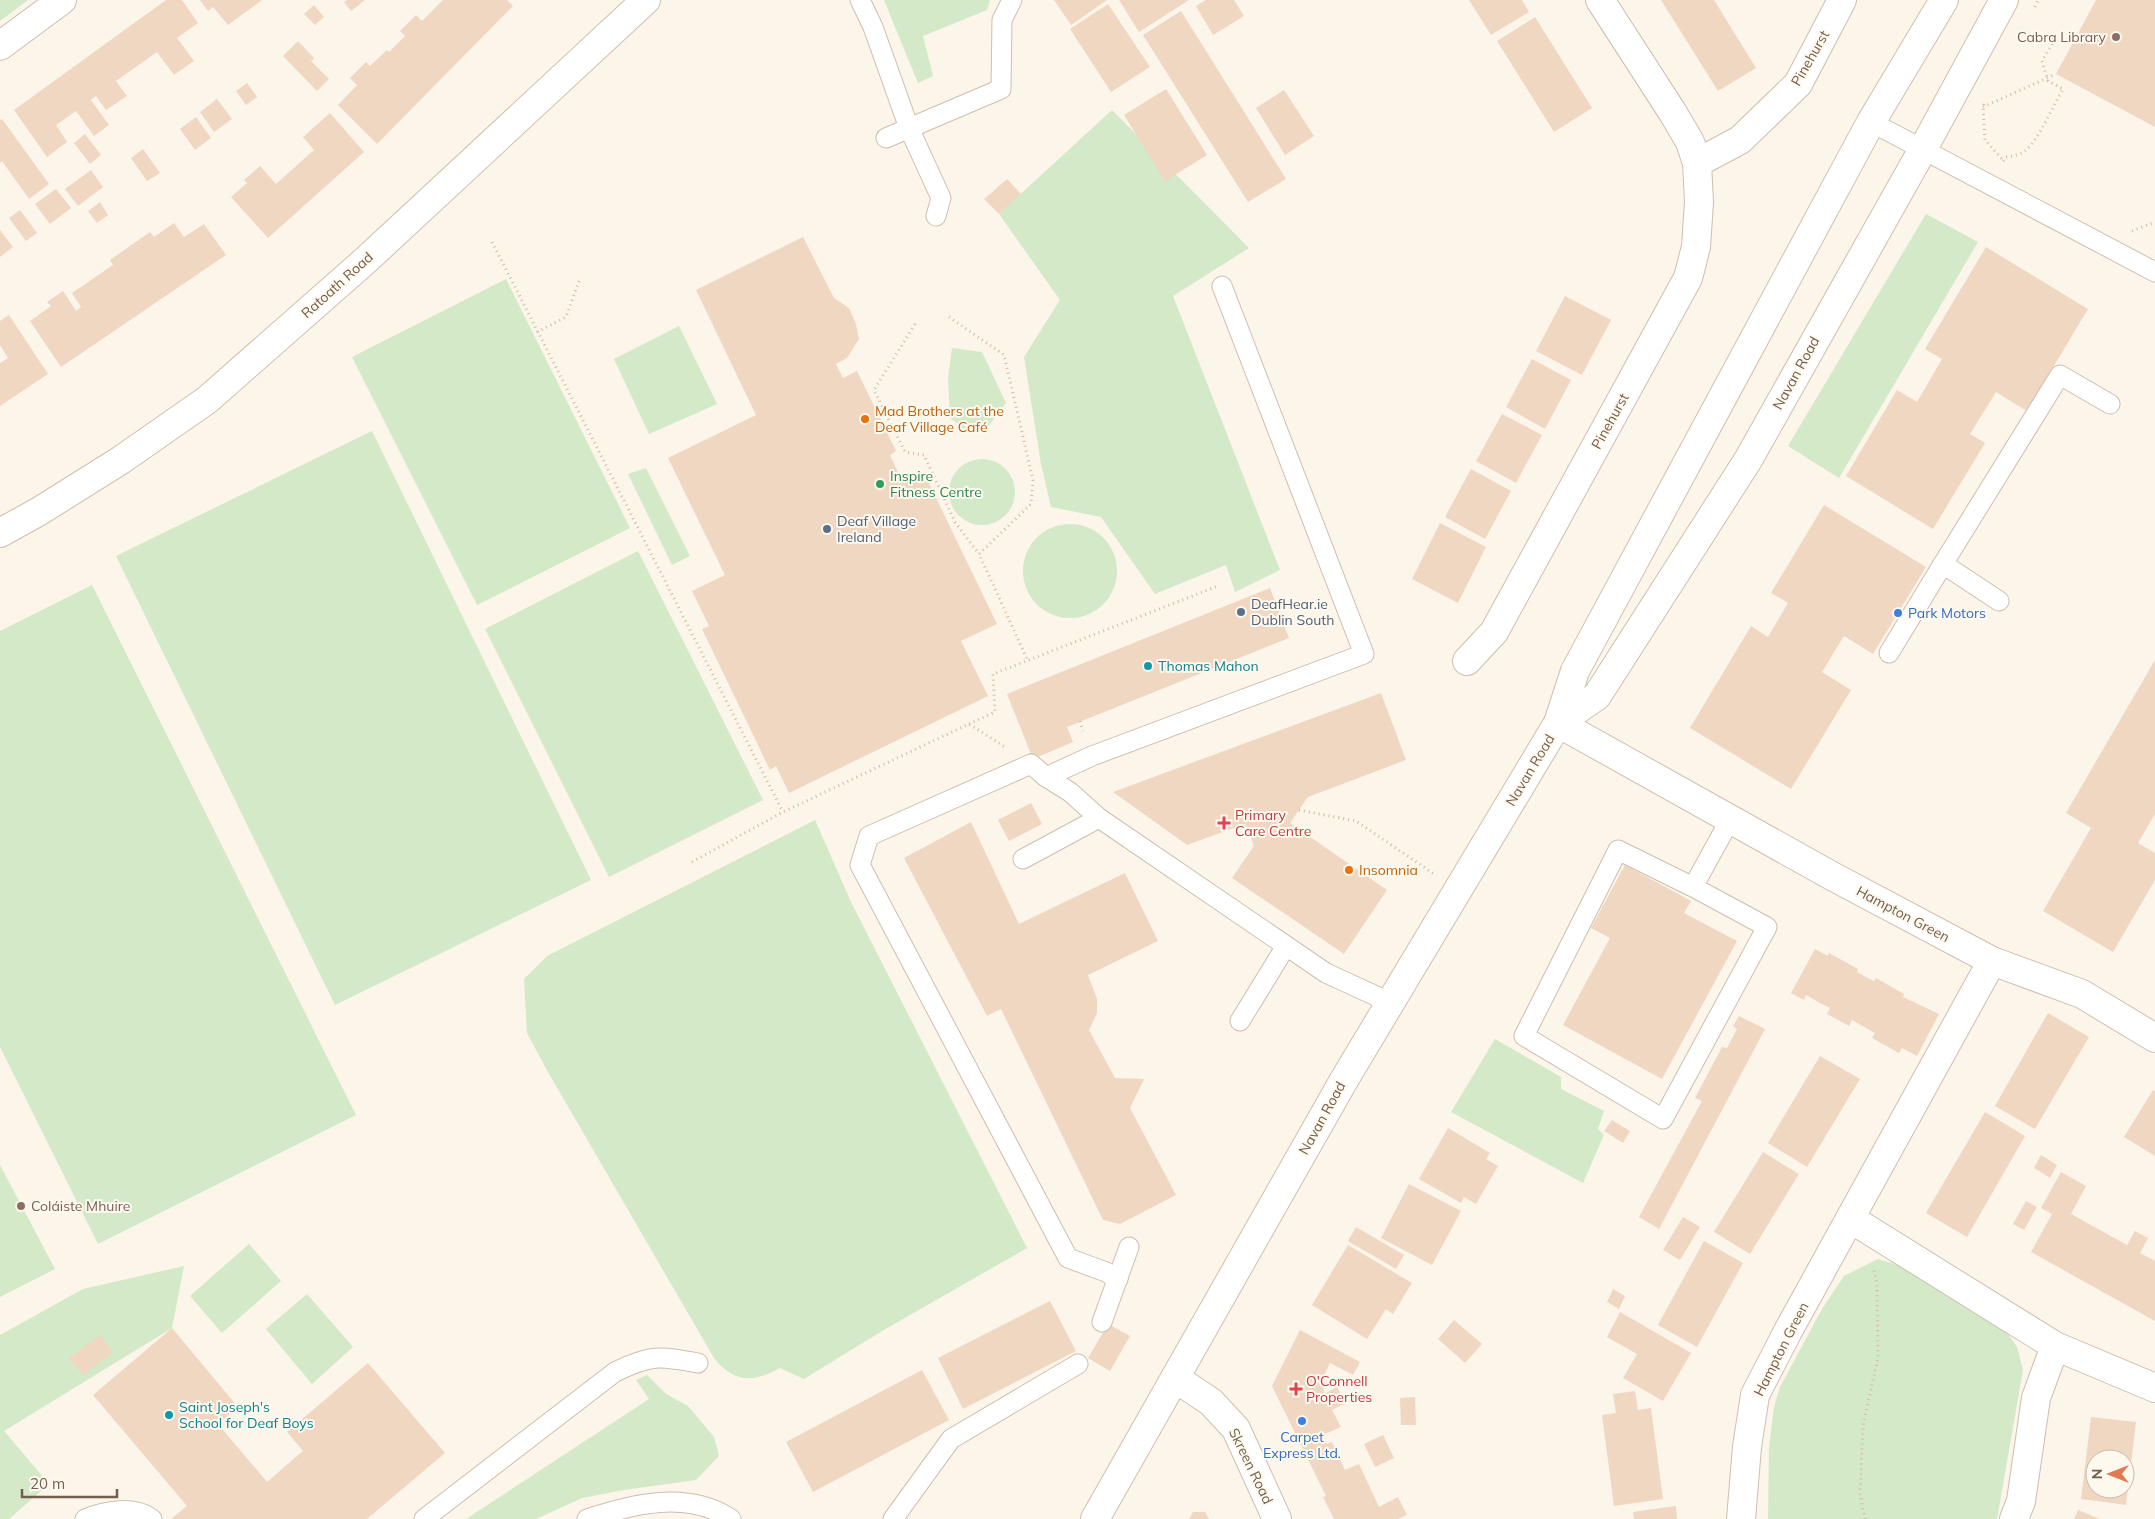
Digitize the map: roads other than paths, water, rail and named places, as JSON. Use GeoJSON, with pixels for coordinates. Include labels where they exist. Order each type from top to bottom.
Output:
{"type":"FeatureCollection","features":[{"type":"Feature","properties":{"kind":"main road"},"geometry":{"type":"LineString","coordinates":[[0,46],[62,0]]}},
{"type":"Feature","properties":{"kind":"main road","name":"Ratoath Road"},"geometry":{"type":"LineString","coordinates":[[0,533],[38,512],[121,460],[207,400],[366,260],[646,0]]}},
{"type":"Feature","properties":{"kind":"main road","name":"Pinehurst"},"geometry":{"type":"LineString","coordinates":[[1468,661],[1494,632],[1688,278],[1696,247],[1699,202],[1697,163],[1690,142],[1600,0]]}},
{"type":"Feature","properties":{"kind":"main road","name":"Pinehurst"},"geometry":{"type":"LineString","coordinates":[[1697,163],[1740,140],[1798,84],[1842,0]]}},
{"type":"Feature","properties":{"kind":"main road","name":"Navan Road"},"geometry":{"type":"LineString","coordinates":[[1096,1519],[1389,1002],[1458,891],[1558,723],[1575,671],[1872,122],[1944,0]]}},
{"type":"Feature","properties":{"kind":"main road","name":"Navan Road"},"geometry":{"type":"LineString","coordinates":[[1558,723],[1597,696],[1737,476],[1923,149],[2004,0]]}},
{"type":"Feature","properties":{"kind":"main road","name":"Hampton Green"},"geometry":{"type":"LineString","coordinates":[[1558,723],[1832,876],[1992,962],[1852,1219],[1788,1331],[1755,1395],[1747,1447],[1741,1519]]}},
{"type":"Feature","properties":{"kind":"main road"},"geometry":{"type":"LineString","coordinates":[[1992,962],[2082,994],[2155,1038]]}},
{"type":"Feature","properties":{"kind":"main road"},"geometry":{"type":"LineString","coordinates":[[1852,1219],[2055,1346],[2155,1388]]}},
{"type":"Feature","properties":{"kind":"main road"},"geometry":{"type":"LineString","coordinates":[[2014,1519],[2021,1501],[2036,1398],[2055,1346]]}},
{"type":"Feature","properties":{"kind":"main road","name":"Skreen Road"},"geometry":{"type":"LineString","coordinates":[[1175,1378],[1211,1402],[1236,1429],[1276,1519]]}},
{"type":"Feature","properties":{"kind":"lane"},"geometry":{"type":"LineString","coordinates":[[860,0],[873,27],[909,128],[941,198],[936,216]]}},
{"type":"Feature","properties":{"kind":"lane"},"geometry":{"type":"LineString","coordinates":[[886,138],[1001,89],[1002,20],[1012,0]]}},
{"type":"Feature","properties":{"kind":"lane"},"geometry":{"type":"LineString","coordinates":[[1872,122],[2155,272]]}},
{"type":"Feature","properties":{"kind":"lane"},"geometry":{"type":"LineString","coordinates":[[1046,776],[1092,756],[1364,654],[1222,286]]}},
{"type":"Feature","properties":{"kind":"lane"},"geometry":{"type":"LineString","coordinates":[[1889,653],[2060,375],[2110,404]]}},
{"type":"Feature","properties":{"kind":"lane"},"geometry":{"type":"LineString","coordinates":[[1943,564],[2000,601]]}},
{"type":"Feature","properties":{"kind":"lane"},"geometry":{"type":"LineString","coordinates":[[1118,1279],[1106,1272],[1068,1258],[860,865],[869,836],[1031,764],[1070,792],[1099,818],[1326,974],[1389,1002]]}},
{"type":"Feature","properties":{"kind":"lane"},"geometry":{"type":"LineString","coordinates":[[1023,859],[1099,818]]}},
{"type":"Feature","properties":{"kind":"lane"},"geometry":{"type":"LineString","coordinates":[[1693,887],[1731,818]]}},
{"type":"Feature","properties":{"kind":"lane"},"geometry":{"type":"LineString","coordinates":[[1618,850],[1693,887],[1767,926],[1663,1119],[1524,1036],[1618,850]]}},
{"type":"Feature","properties":{"kind":"lane"},"geometry":{"type":"LineString","coordinates":[[1240,1021],[1286,946]]}},
{"type":"Feature","properties":{"kind":"lane"},"geometry":{"type":"LineString","coordinates":[[1102,1322],[1129,1247]]}},
{"type":"Feature","properties":{"kind":"lane"},"geometry":{"type":"LineString","coordinates":[[424,1519],[615,1372],[637,1361],[662,1357],[698,1363]]}},
{"type":"Feature","properties":{"kind":"lane"},"geometry":{"type":"LineString","coordinates":[[893,1519],[951,1440],[1078,1364]]}},
{"type":"Feature","properties":{"kind":"lane"},"geometry":{"type":"LineString","coordinates":[[587,1519],[629,1506],[667,1501],[692,1504],[726,1516]]}},
{"type":"Feature","properties":{"kind":"lane"},"geometry":{"type":"LineString","coordinates":[[85,1519],[111,1510],[145,1513],[152,1519]]}},
{"type":"Feature","properties":{"kind":"place","name":"Cabra Library"},"geometry":{"type":"Point","coordinates":[2116,37]}},
{"type":"Feature","properties":{"kind":"place","name":"Mad Brothers at the Deaf Village Café"},"geometry":{"type":"Point","coordinates":[865,419]}},
{"type":"Feature","properties":{"kind":"place","name":"Inspire Fitness Centre"},"geometry":{"type":"Point","coordinates":[880,484]}},
{"type":"Feature","properties":{"kind":"place","name":"Deaf Village Ireland"},"geometry":{"type":"Point","coordinates":[827,529]}},
{"type":"Feature","properties":{"kind":"place","name":"DeafHear.ie Dublin South"},"geometry":{"type":"Point","coordinates":[1241,612]}},
{"type":"Feature","properties":{"kind":"place","name":"Park Motors"},"geometry":{"type":"Point","coordinates":[1898,613]}},
{"type":"Feature","properties":{"kind":"place","name":"Thomas Mahon"},"geometry":{"type":"Point","coordinates":[1148,666]}},
{"type":"Feature","properties":{"kind":"place","name":"Primary Care Centre"},"geometry":{"type":"Point","coordinates":[1224,823]}},
{"type":"Feature","properties":{"kind":"place","name":"Insomnia"},"geometry":{"type":"Point","coordinates":[1349,870]}},
{"type":"Feature","properties":{"kind":"place","name":"Coláiste Mhuire"},"geometry":{"type":"Point","coordinates":[21,1206]}},
{"type":"Feature","properties":{"kind":"place","name":"O'Connell Properties"},"geometry":{"type":"Point","coordinates":[1296,1389]}},
{"type":"Feature","properties":{"kind":"place","name":"Saint Joseph's School for Deaf Boys"},"geometry":{"type":"Point","coordinates":[169,1415]}},
{"type":"Feature","properties":{"kind":"place","name":"Carpet Express Ltd."},"geometry":{"type":"Point","coordinates":[1302,1421]}}]}
